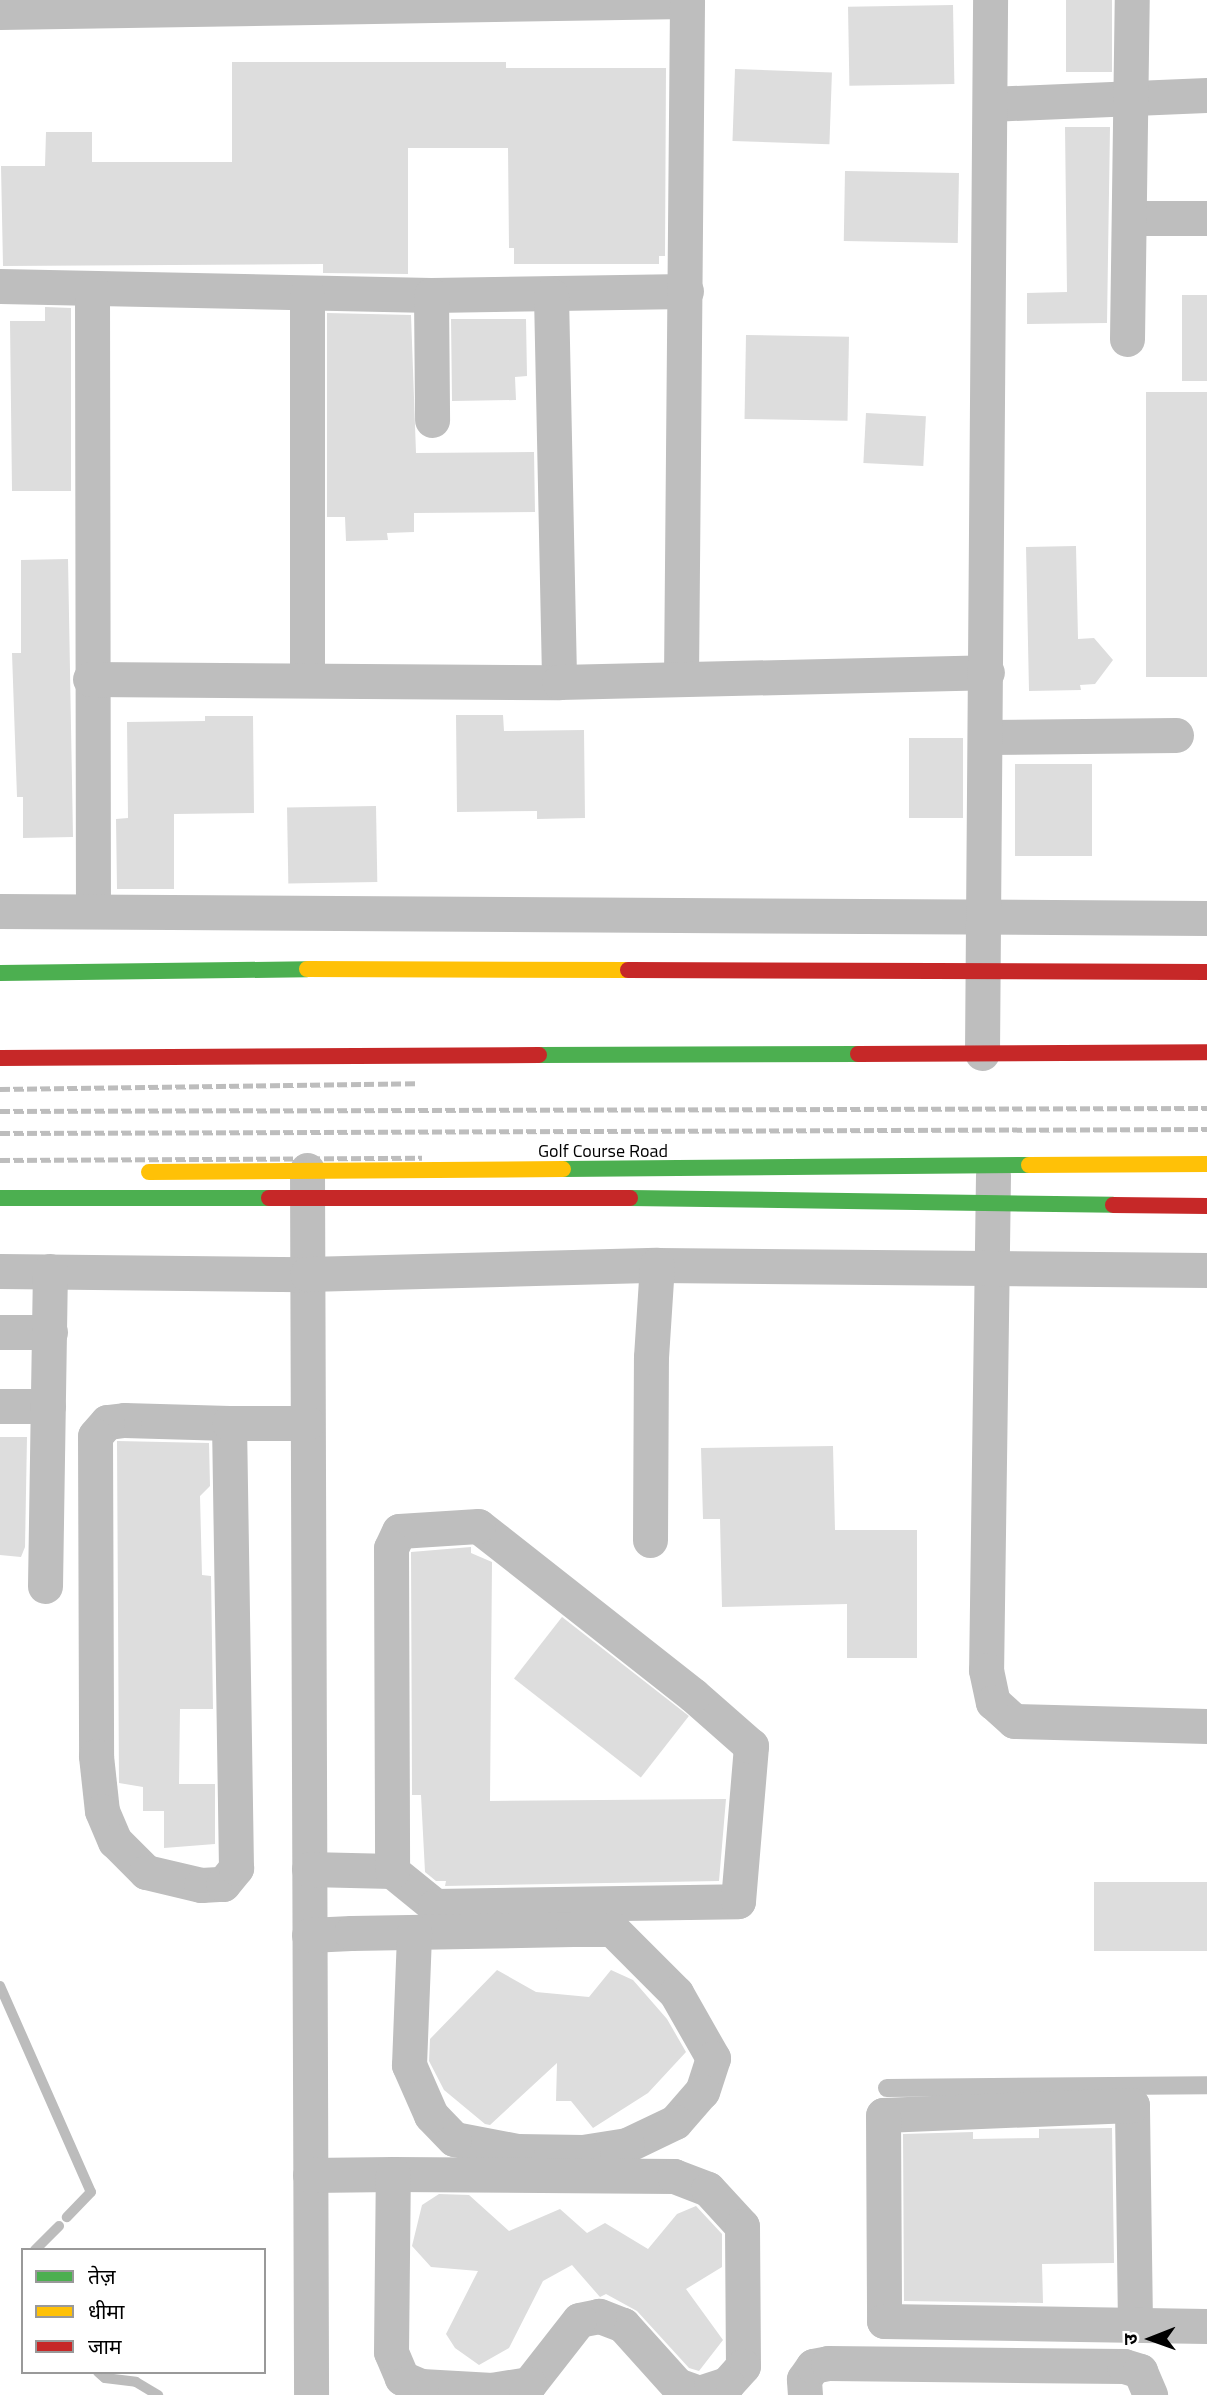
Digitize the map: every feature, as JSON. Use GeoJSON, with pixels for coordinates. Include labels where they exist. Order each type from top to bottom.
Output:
{"type":"FeatureCollection","features":[{"type":"Feature","properties":{"kind":"street"},"geometry":{"type":"LineString","coordinates":[[0,12],[317,3],[687,0],[681,678]]}},
{"type":"Feature","properties":{"kind":"street"},"geometry":{"type":"LineString","coordinates":[[982,1053],[988,672],[989,0]]}},
{"type":"Feature","properties":{"kind":"street"},"geometry":{"type":"LineString","coordinates":[[1127,339],[1132,218],[1132,0]]}},
{"type":"Feature","properties":{"kind":"street"},"geometry":{"type":"LineString","coordinates":[[990,104],[1207,95]]}},
{"type":"Feature","properties":{"kind":"street"},"geometry":{"type":"LineString","coordinates":[[1132,218],[1207,218]]}},
{"type":"Feature","properties":{"kind":"street"},"geometry":{"type":"LineString","coordinates":[[0,286],[431,295],[686,291]]}},
{"type":"Feature","properties":{"kind":"street"},"geometry":{"type":"LineString","coordinates":[[92,290],[90,679],[93,911]]}},
{"type":"Feature","properties":{"kind":"street"},"geometry":{"type":"LineString","coordinates":[[307,294],[307,678]]}},
{"type":"Feature","properties":{"kind":"street"},"geometry":{"type":"LineString","coordinates":[[431,295],[432,420]]}},
{"type":"Feature","properties":{"kind":"street"},"geometry":{"type":"LineString","coordinates":[[551,295],[559,682]]}},
{"type":"Feature","properties":{"kind":"street"},"geometry":{"type":"LineString","coordinates":[[90,679],[307,678],[559,682],[988,672]]}},
{"type":"Feature","properties":{"kind":"street"},"geometry":{"type":"LineString","coordinates":[[985,737],[1176,735]]}},
{"type":"Feature","properties":{"kind":"street"},"geometry":{"type":"LineString","coordinates":[[0,911],[1207,918]]}},
{"type":"Feature","properties":{"kind":"street"},"geometry":{"type":"LineString","coordinates":[[0,973],[1207,972]]}},
{"type":"Feature","properties":{"kind":"street"},"geometry":{"type":"LineString","coordinates":[[0,1058],[1207,1052]]}},
{"type":"Feature","properties":{"kind":"street"},"geometry":{"type":"LineString","coordinates":[[993,1164],[986,1670],[993,1702],[1014,1721],[1207,1726]]}},
{"type":"Feature","properties":{"kind":"street","name":"Golf Course Road"},"geometry":{"type":"LineString","coordinates":[[125,1172],[307,1184],[993,1164],[1207,1164]]}},
{"type":"Feature","properties":{"kind":"street"},"geometry":{"type":"LineString","coordinates":[[307,1184],[310,2395]]}},
{"type":"Feature","properties":{"kind":"street"},"geometry":{"type":"LineString","coordinates":[[0,1198],[307,1184],[992,1205],[1207,1206]]}},
{"type":"Feature","properties":{"kind":"street"},"geometry":{"type":"LineString","coordinates":[[650,1540],[651,1357],[657,1265]]}},
{"type":"Feature","properties":{"kind":"street"},"geometry":{"type":"LineString","coordinates":[[0,1271],[307,1274],[657,1265],[1207,1270]]}},
{"type":"Feature","properties":{"kind":"street"},"geometry":{"type":"LineString","coordinates":[[45,1586],[50,1271]]}},
{"type":"Feature","properties":{"kind":"street"},"geometry":{"type":"LineString","coordinates":[[0,1332],[50,1332]]}},
{"type":"Feature","properties":{"kind":"street"},"geometry":{"type":"LineString","coordinates":[[0,1406],[48,1406]]}},
{"type":"Feature","properties":{"kind":"street"},"geometry":{"type":"LineString","coordinates":[[229,1423],[236,1868],[223,1884],[201,1885],[146,1872],[115,1840],[102,1811],[96,1756],[95,1436],[107,1422],[124,1420],[307,1423]]}},
{"type":"Feature","properties":{"kind":"street"},"geometry":{"type":"LineString","coordinates":[[309,1869],[392,1871],[435,1906],[738,1901],[751,1746],[693,1695],[478,1526],[399,1531],[391,1548],[392,1871]]}},
{"type":"Feature","properties":{"kind":"street"},"geometry":{"type":"LineString","coordinates":[[309,1934],[414,1932],[612,1929],[676,1993],[713,2058],[702,2091],[675,2122],[627,2146],[583,2152],[517,2151],[454,2139],[431,2115],[409,2065],[414,1932]]}},
{"type":"Feature","properties":{"kind":"street"},"geometry":{"type":"LineString","coordinates":[[1135,2324],[1132,2105],[883,2115],[884,2321],[1207,2326]]}},
{"type":"Feature","properties":{"kind":"street"},"geometry":{"type":"LineString","coordinates":[[310,2175],[393,2174],[674,2176],[708,2189],[742,2226],[743,2366],[727,2384],[699,2393],[677,2385],[623,2325],[598,2316],[579,2320],[529,2384],[492,2390],[421,2386],[402,2378],[391,2352],[393,2174]]}},
{"type":"Feature","properties":{"kind":"street"},"geometry":{"type":"LineString","coordinates":[[805,2395],[804,2379],[813,2365],[828,2363],[1124,2366],[1140,2371],[1150,2395]]}},
{"type":"Feature","properties":{"kind":"lane"},"geometry":{"type":"LineString","coordinates":[[887,2088],[1207,2085]]}},
{"type":"Feature","properties":{"kind":"building"},"geometry":{"type":"Polygon","coordinates":[[[1066,0],[1112,0],[1112,72],[1066,72],[1066,0]]]}},
{"type":"Feature","properties":{"kind":"building"},"geometry":{"type":"Polygon","coordinates":[[[953,5],[954,84],[849,86],[848,7],[953,5]]]}},
{"type":"Feature","properties":{"kind":"building"},"geometry":{"type":"Polygon","coordinates":[[[232,62],[506,62],[506,68],[666,68],[665,256],[659,256],[659,264],[514,264],[514,248],[509,248],[508,148],[408,148],[408,274],[323,273],[323,264],[3,266],[1,166],[45,166],[46,132],[92,132],[92,162],[232,162],[232,62]]]}},
{"type":"Feature","properties":{"kind":"building"},"geometry":{"type":"Polygon","coordinates":[[[735,69],[832,72],[829,144],[732,141],[735,69]]]}},
{"type":"Feature","properties":{"kind":"building"},"geometry":{"type":"Polygon","coordinates":[[[1065,127],[1110,127],[1107,323],[1027,324],[1027,293],[1067,292],[1065,127]]]}},
{"type":"Feature","properties":{"kind":"building"},"geometry":{"type":"Polygon","coordinates":[[[845,171],[959,173],[958,243],[844,241],[845,171]]]}},
{"type":"Feature","properties":{"kind":"building"},"geometry":{"type":"Polygon","coordinates":[[[1182,295],[1207,295],[1207,381],[1182,381],[1182,295]]]}},
{"type":"Feature","properties":{"kind":"building"},"geometry":{"type":"Polygon","coordinates":[[[45,307],[71,308],[71,491],[12,491],[10,321],[45,321],[45,307]]]}},
{"type":"Feature","properties":{"kind":"building"},"geometry":{"type":"Polygon","coordinates":[[[327,313],[411,315],[416,453],[534,452],[535,512],[414,513],[414,532],[387,533],[388,540],[346,541],[345,517],[327,517],[327,313]]]}},
{"type":"Feature","properties":{"kind":"building"},"geometry":{"type":"Polygon","coordinates":[[[451,319],[526,319],[527,376],[515,377],[516,400],[452,401],[451,319]]]}},
{"type":"Feature","properties":{"kind":"building"},"geometry":{"type":"Polygon","coordinates":[[[746,335],[849,337],[848,421],[745,419],[746,335]]]}},
{"type":"Feature","properties":{"kind":"building"},"geometry":{"type":"Polygon","coordinates":[[[1146,392],[1207,392],[1207,677],[1146,677],[1146,392]]]}},
{"type":"Feature","properties":{"kind":"building"},"geometry":{"type":"Polygon","coordinates":[[[866,413],[926,416],[923,466],[863,463],[866,413]]]}},
{"type":"Feature","properties":{"kind":"building"},"geometry":{"type":"Polygon","coordinates":[[[1076,546],[1078,639],[1094,638],[1113,660],[1095,684],[1080,685],[1081,690],[1029,691],[1026,547],[1076,546]]]}},
{"type":"Feature","properties":{"kind":"building"},"geometry":{"type":"Polygon","coordinates":[[[68,559],[73,837],[23,838],[23,797],[17,797],[12,653],[21,653],[21,560],[68,559]]]}},
{"type":"Feature","properties":{"kind":"building"},"geometry":{"type":"Polygon","coordinates":[[[456,715],[503,715],[504,731],[584,730],[585,818],[537,819],[537,811],[457,812],[456,715]]]}},
{"type":"Feature","properties":{"kind":"building"},"geometry":{"type":"Polygon","coordinates":[[[205,716],[253,716],[254,813],[174,814],[174,889],[117,889],[116,819],[128,818],[127,722],[205,721],[205,716]]]}},
{"type":"Feature","properties":{"kind":"building"},"geometry":{"type":"Polygon","coordinates":[[[909,738],[963,738],[963,818],[909,818],[909,738]]]}},
{"type":"Feature","properties":{"kind":"building"},"geometry":{"type":"Polygon","coordinates":[[[1015,764],[1092,764],[1092,856],[1015,856],[1015,764]]]}},
{"type":"Feature","properties":{"kind":"building"},"geometry":{"type":"Polygon","coordinates":[[[376,806],[377,882],[288,884],[287,808],[376,806]]]}},
{"type":"Feature","properties":{"kind":"building"},"geometry":{"type":"Polygon","coordinates":[[[0,1437],[27,1437],[25,1547],[21,1557],[0,1555],[0,1437]]]}},
{"type":"Feature","properties":{"kind":"building"},"geometry":{"type":"Polygon","coordinates":[[[117,1441],[209,1443],[210,1486],[200,1496],[202,1575],[211,1576],[213,1709],[180,1709],[179,1784],[215,1784],[215,1844],[164,1848],[164,1811],[143,1811],[143,1787],[119,1783],[117,1441]]]}},
{"type":"Feature","properties":{"kind":"building"},"geometry":{"type":"Polygon","coordinates":[[[833,1446],[835,1530],[917,1530],[917,1658],[847,1658],[847,1604],[722,1607],[720,1519],[703,1519],[701,1448],[833,1446]]]}},
{"type":"Feature","properties":{"kind":"building"},"geometry":{"type":"Polygon","coordinates":[[[471,1547],[471,1553],[492,1562],[490,1801],[726,1799],[719,1881],[445,1886],[446,1881],[436,1881],[425,1872],[421,1795],[412,1795],[411,1552],[471,1547]]]}},
{"type":"Feature","properties":{"kind":"building"},"geometry":{"type":"Polygon","coordinates":[[[562,1617],[689,1716],[641,1778],[514,1678],[562,1617]]]}},
{"type":"Feature","properties":{"kind":"building"},"geometry":{"type":"Polygon","coordinates":[[[1094,1882],[1207,1882],[1207,1951],[1094,1951],[1094,1882]]]}},
{"type":"Feature","properties":{"kind":"building"},"geometry":{"type":"Polygon","coordinates":[[[497,1970],[536,1992],[589,1997],[611,1970],[633,1980],[667,2019],[686,2052],[648,2093],[593,2128],[571,2101],[556,2101],[557,2063],[490,2125],[485,2124],[444,2090],[429,2061],[430,2039],[497,1970]]]}},
{"type":"Feature","properties":{"kind":"building"},"geometry":{"type":"Polygon","coordinates":[[[1112,2128],[1114,2263],[1042,2264],[1043,2303],[904,2301],[903,2134],[973,2132],[973,2139],[1039,2138],[1039,2129],[1112,2128]]]}},
{"type":"Feature","properties":{"kind":"building"},"geometry":{"type":"Polygon","coordinates":[[[439,2194],[469,2195],[509,2231],[560,2209],[587,2233],[605,2223],[648,2249],[677,2214],[696,2206],[722,2234],[722,2267],[686,2289],[723,2340],[699,2371],[689,2368],[637,2311],[606,2294],[600,2297],[572,2265],[543,2281],[509,2348],[479,2365],[455,2348],[446,2334],[478,2271],[431,2267],[412,2246],[422,2205],[439,2194]]]}},
{"type":"Feature","properties":{"kind":"waterway"},"geometry":{"type":"LineString","coordinates":[[0,1986],[91,2192],[67,2217]]}},
{"type":"Feature","properties":{"kind":"waterway"},"geometry":{"type":"LineString","coordinates":[[37,2248],[59,2226]]}},
{"type":"Feature","properties":{"kind":"waterway"},"geometry":{"type":"LineString","coordinates":[[100,2374],[105,2378],[136,2382],[158,2395]]}},
{"type":"Feature","properties":{"kind":"railway"},"geometry":{"type":"LineString","coordinates":[[0,1089],[417,1083]]}},
{"type":"Feature","properties":{"kind":"railway"},"geometry":{"type":"LineString","coordinates":[[0,1111],[1207,1108]]}},
{"type":"Feature","properties":{"kind":"railway"},"geometry":{"type":"LineString","coordinates":[[0,1133],[1207,1129]]}},
{"type":"Feature","properties":{"kind":"railway"},"geometry":{"type":"LineString","coordinates":[[0,1160],[422,1158]]}},
{"type":"Feature","properties":{"kind":"traffic: fast"},"geometry":{"type":"LineString","coordinates":[[0,973],[307,969]]}},
{"type":"Feature","properties":{"kind":"traffic: fast"},"geometry":{"type":"LineString","coordinates":[[539,1055],[858,1054]]}},
{"type":"Feature","properties":{"kind":"traffic: fast"},"geometry":{"type":"LineString","coordinates":[[563,1169],[1029,1165]]}},
{"type":"Feature","properties":{"kind":"traffic: fast"},"geometry":{"type":"LineString","coordinates":[[0,1198],[269,1198]]}},
{"type":"Feature","properties":{"kind":"traffic: fast"},"geometry":{"type":"LineString","coordinates":[[630,1198],[1113,1205]]}},
{"type":"Feature","properties":{"kind":"traffic: slow"},"geometry":{"type":"LineString","coordinates":[[307,969],[628,970]]}},
{"type":"Feature","properties":{"kind":"traffic: slow"},"geometry":{"type":"LineString","coordinates":[[1029,1165],[1207,1164]]}},
{"type":"Feature","properties":{"kind":"traffic: slow"},"geometry":{"type":"LineString","coordinates":[[149,1172],[563,1169]]}},
{"type":"Feature","properties":{"kind":"traffic: jam"},"geometry":{"type":"LineString","coordinates":[[628,970],[1207,972]]}},
{"type":"Feature","properties":{"kind":"traffic: jam"},"geometry":{"type":"LineString","coordinates":[[858,1054],[1207,1052]]}},
{"type":"Feature","properties":{"kind":"traffic: jam"},"geometry":{"type":"LineString","coordinates":[[0,1058],[539,1055]]}},
{"type":"Feature","properties":{"kind":"traffic: jam"},"geometry":{"type":"LineString","coordinates":[[269,1198],[630,1198]]}},
{"type":"Feature","properties":{"kind":"traffic: jam"},"geometry":{"type":"LineString","coordinates":[[1113,1205],[1207,1206]]}}]}
